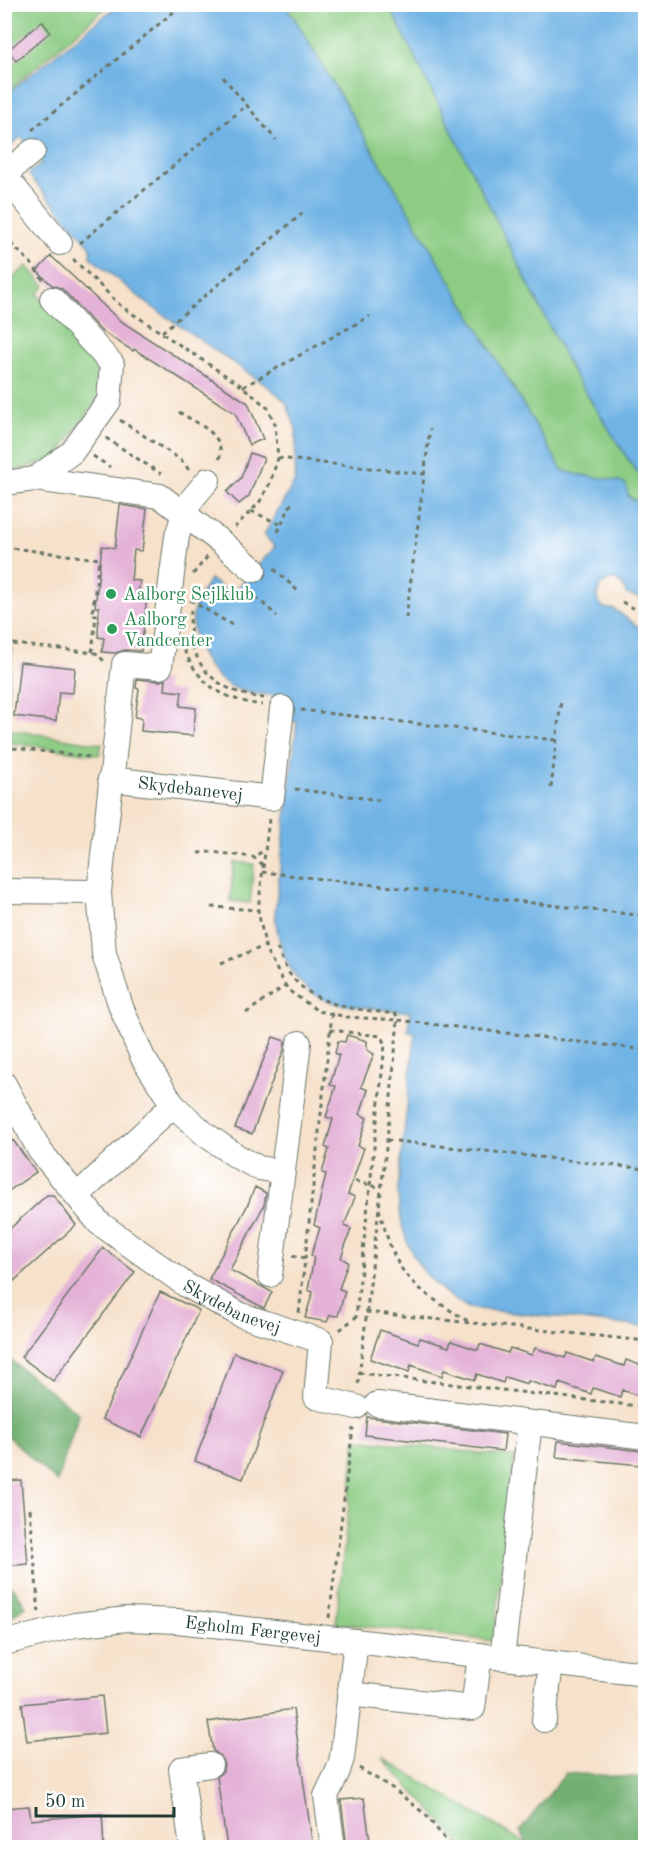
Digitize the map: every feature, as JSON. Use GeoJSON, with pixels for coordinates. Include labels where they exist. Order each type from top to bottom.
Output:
{"type":"FeatureCollection","features":[{"type":"Feature","properties":{"kind":"street"},"geometry":{"type":"LineString","coordinates":[[31,141],[4,175],[68,245]]}},
{"type":"Feature","properties":{"kind":"street"},"geometry":{"type":"LineString","coordinates":[[34,479],[72,452],[109,401],[112,364],[52,299]]}},
{"type":"Feature","properties":{"kind":"street"},"geometry":{"type":"LineString","coordinates":[[4,483],[34,479],[160,496],[256,574]]}},
{"type":"Feature","properties":{"kind":"street"},"geometry":{"type":"LineString","coordinates":[[208,480],[192,499],[177,536],[160,667],[124,664],[99,892],[104,954],[121,1007],[143,1058],[173,1105],[206,1135],[238,1157],[259,1168],[282,1172]]}},
{"type":"Feature","properties":{"kind":"street"},"geometry":{"type":"LineString","coordinates":[[272,792],[274,703]]}},
{"type":"Feature","properties":{"kind":"street","name":"Skydebanevej"},"geometry":{"type":"LineString","coordinates":[[111,769],[272,792]]}},
{"type":"Feature","properties":{"kind":"street"},"geometry":{"type":"LineString","coordinates":[[4,891],[99,892]]}},
{"type":"Feature","properties":{"kind":"street"},"geometry":{"type":"LineString","coordinates":[[270,1275],[299,1043]]}},
{"type":"Feature","properties":{"kind":"street","name":"Skydebanevej"},"geometry":{"type":"LineString","coordinates":[[4,1084],[40,1151],[99,1223],[186,1285],[241,1315],[321,1341]]}},
{"type":"Feature","properties":{"kind":"street"},"geometry":{"type":"LineString","coordinates":[[77,1196],[173,1105]]}},
{"type":"Feature","properties":{"kind":"street"},"geometry":{"type":"LineString","coordinates":[[321,1341],[316,1397],[366,1406],[645,1437]]}},
{"type":"Feature","properties":{"kind":"street"},"geometry":{"type":"LineString","coordinates":[[349,1694],[473,1708],[491,1656],[530,1423]]}},
{"type":"Feature","properties":{"kind":"street","name":"Egholm Færgevej"},"geometry":{"type":"LineString","coordinates":[[4,1643],[75,1625],[127,1619],[177,1621],[645,1674]]}},
{"type":"Feature","properties":{"kind":"street"},"geometry":{"type":"LineString","coordinates":[[333,1848],[326,1796],[342,1758],[356,1641]]}},
{"type":"Feature","properties":{"kind":"street"},"geometry":{"type":"LineString","coordinates":[[544,1719],[551,1663]]}},
{"type":"Feature","properties":{"kind":"street"},"geometry":{"type":"LineString","coordinates":[[192,1848],[181,1769],[210,1765]]}},
{"type":"Feature","properties":{"kind":"path"},"geometry":{"type":"LineString","coordinates":[[8,4],[10,22]]}},
{"type":"Feature","properties":{"kind":"path"},"geometry":{"type":"LineString","coordinates":[[31,141],[183,4]]}},
{"type":"Feature","properties":{"kind":"path"},"geometry":{"type":"LineString","coordinates":[[224,77],[276,140]]}},
{"type":"Feature","properties":{"kind":"path"},"geometry":{"type":"LineString","coordinates":[[68,245],[248,105]]}},
{"type":"Feature","properties":{"kind":"path"},"geometry":{"type":"LineString","coordinates":[[162,332],[305,211]]}},
{"type":"Feature","properties":{"kind":"path"},"geometry":{"type":"LineString","coordinates":[[4,237],[31,263],[34,271],[46,284],[52,299]]}},
{"type":"Feature","properties":{"kind":"path"},"geometry":{"type":"LineString","coordinates":[[243,387],[370,316]]}},
{"type":"Feature","properties":{"kind":"path"},"geometry":{"type":"LineString","coordinates":[[103,410],[181,460]]}},
{"type":"Feature","properties":{"kind":"path"},"geometry":{"type":"LineString","coordinates":[[179,412],[215,436],[220,444],[220,459],[208,480]]}},
{"type":"Feature","properties":{"kind":"path"},"geometry":{"type":"LineString","coordinates":[[406,618],[430,429]]}},
{"type":"Feature","properties":{"kind":"path"},"geometry":{"type":"LineString","coordinates":[[105,437],[164,476]]}},
{"type":"Feature","properties":{"kind":"path"},"geometry":{"type":"LineString","coordinates":[[77,446],[117,472]]}},
{"type":"Feature","properties":{"kind":"path"},"geometry":{"type":"LineString","coordinates":[[278,458],[424,474]]}},
{"type":"Feature","properties":{"kind":"path"},"geometry":{"type":"LineString","coordinates":[[278,532],[292,502]]}},
{"type":"Feature","properties":{"kind":"path"},"geometry":{"type":"LineString","coordinates":[[251,511],[282,525]]}},
{"type":"Feature","properties":{"kind":"path"},"geometry":{"type":"LineString","coordinates":[[4,547],[99,559],[92,615],[96,615],[92,653]]}},
{"type":"Feature","properties":{"kind":"path"},"geometry":{"type":"LineString","coordinates":[[256,574],[299,592]]}},
{"type":"Feature","properties":{"kind":"path"},"geometry":{"type":"LineString","coordinates":[[256,574],[277,616]]}},
{"type":"Feature","properties":{"kind":"path"},"geometry":{"type":"LineString","coordinates":[[188,599],[232,625]]}},
{"type":"Feature","properties":{"kind":"path"},"geometry":{"type":"LineString","coordinates":[[622,602],[645,615]]}},
{"type":"Feature","properties":{"kind":"path"},"geometry":{"type":"LineString","coordinates":[[191,608],[190,639],[196,655],[212,679],[245,696],[274,703],[556,740]]}},
{"type":"Feature","properties":{"kind":"path"},"geometry":{"type":"LineString","coordinates":[[4,643],[96,653],[104,661],[124,664]]}},
{"type":"Feature","properties":{"kind":"path"},"geometry":{"type":"LineString","coordinates":[[551,788],[561,700]]}},
{"type":"Feature","properties":{"kind":"path"},"geometry":{"type":"LineString","coordinates":[[4,747],[111,769]]}},
{"type":"Feature","properties":{"kind":"path"},"geometry":{"type":"LineString","coordinates":[[380,800],[272,792],[258,910],[265,946],[288,990],[318,1011],[348,1017],[398,1020],[645,1050]]}},
{"type":"Feature","properties":{"kind":"path"},"geometry":{"type":"LineString","coordinates":[[253,857],[265,850]]}},
{"type":"Feature","properties":{"kind":"path"},"geometry":{"type":"LineString","coordinates":[[198,853],[212,852],[253,857],[263,865]]}},
{"type":"Feature","properties":{"kind":"path"},"geometry":{"type":"LineString","coordinates":[[262,872],[645,916]]}},
{"type":"Feature","properties":{"kind":"path"},"geometry":{"type":"LineString","coordinates":[[211,907],[258,910]]}},
{"type":"Feature","properties":{"kind":"path"},"geometry":{"type":"LineString","coordinates":[[221,963],[265,946]]}},
{"type":"Feature","properties":{"kind":"path"},"geometry":{"type":"LineString","coordinates":[[277,948],[289,973],[306,991],[329,1004],[396,1014],[398,1020],[379,1206],[396,1261],[417,1286],[441,1305],[472,1324]]}},
{"type":"Feature","properties":{"kind":"path"},"geometry":{"type":"LineString","coordinates":[[246,1013],[285,986]]}},
{"type":"Feature","properties":{"kind":"path"},"geometry":{"type":"LineString","coordinates":[[296,1333],[332,1014]]}},
{"type":"Feature","properties":{"kind":"path"},"geometry":{"type":"LineString","coordinates":[[321,1341],[356,1317],[385,1045],[381,1036],[330,1030]]}},
{"type":"Feature","properties":{"kind":"path"},"geometry":{"type":"LineString","coordinates":[[387,1140],[645,1169]]}},
{"type":"Feature","properties":{"kind":"path"},"geometry":{"type":"LineString","coordinates":[[355,1181],[381,1188]]}},
{"type":"Feature","properties":{"kind":"path"},"geometry":{"type":"LineString","coordinates":[[366,1312],[645,1341]]}},
{"type":"Feature","properties":{"kind":"path"},"geometry":{"type":"LineString","coordinates":[[359,1373],[645,1407]]}},
{"type":"Feature","properties":{"kind":"path"},"geometry":{"type":"LineString","coordinates":[[30,1509],[41,1634]]}},
{"type":"Feature","properties":{"kind":"path"},"geometry":{"type":"LineString","coordinates":[[342,1758],[392,1788],[425,1814],[452,1848]]}},
{"type":"Feature","properties":{"kind":"green space"},"geometry":{"type":"Polygon","coordinates":[[[5,5],[109,5],[5,93],[5,5]]]}},
{"type":"Feature","properties":{"kind":"green space"},"geometry":{"type":"Polygon","coordinates":[[[284,5],[389,5],[572,371],[637,473],[645,474],[645,500],[632,498],[619,481],[573,475],[562,471],[293,16],[284,5]]]}},
{"type":"Feature","properties":{"kind":"green space"},"geometry":{"type":"Polygon","coordinates":[[[27,266],[45,286],[37,294],[93,350],[103,391],[57,457],[15,471],[5,469],[4,286],[27,266]]]}},
{"type":"Feature","properties":{"kind":"green space"},"geometry":{"type":"Polygon","coordinates":[[[5,648],[12,649],[5,729],[5,648]]]}},
{"type":"Feature","properties":{"kind":"green space"},"geometry":{"type":"Polygon","coordinates":[[[5,729],[102,744],[99,755],[5,742],[5,729]]]}},
{"type":"Feature","properties":{"kind":"green space"},"geometry":{"type":"Polygon","coordinates":[[[234,862],[254,864],[250,903],[230,901],[234,862]]]}},
{"type":"Feature","properties":{"kind":"green space"},"geometry":{"type":"Polygon","coordinates":[[[4,1355],[79,1414],[57,1482],[5,1434],[4,1355]]]}},
{"type":"Feature","properties":{"kind":"green space"},"geometry":{"type":"Polygon","coordinates":[[[356,1439],[514,1457],[494,1641],[336,1623],[356,1439]]]}},
{"type":"Feature","properties":{"kind":"green space"},"geometry":{"type":"Polygon","coordinates":[[[5,1585],[14,1588],[26,1606],[5,1621],[5,1585]]]}},
{"type":"Feature","properties":{"kind":"green space"},"geometry":{"type":"Polygon","coordinates":[[[382,1758],[532,1847],[462,1847],[452,1833],[382,1758]]]}},
{"type":"Feature","properties":{"kind":"green space"},"geometry":{"type":"Polygon","coordinates":[[[566,1773],[645,1778],[645,1847],[529,1847],[520,1831],[566,1773]]]}},
{"type":"Feature","properties":{"kind":"water"},"geometry":{"type":"Polygon","coordinates":[[[118,5],[284,5],[293,16],[562,470],[578,475],[619,481],[626,484],[628,496],[632,500],[645,500],[645,600],[626,594],[622,584],[612,579],[600,585],[597,599],[604,607],[614,609],[645,632],[645,1327],[469,1308],[437,1286],[425,1273],[408,1244],[399,1209],[398,1189],[415,1033],[408,1032],[410,1012],[331,1002],[306,988],[289,966],[284,954],[275,913],[297,722],[290,721],[292,697],[246,692],[221,680],[203,657],[197,644],[193,630],[193,616],[197,600],[210,579],[231,595],[275,547],[264,535],[295,481],[296,429],[286,402],[270,388],[148,304],[90,257],[91,247],[28,174],[42,163],[21,137],[5,150],[4,96],[118,5]]]}},
{"type":"Feature","properties":{"kind":"water"},"geometry":{"type":"Polygon","coordinates":[[[389,5],[645,5],[645,474],[637,473],[572,371],[389,5]]]}},
{"type":"Feature","properties":{"kind":"building"},"geometry":{"type":"Polygon","coordinates":[[[42,21],[50,32],[16,61],[8,50],[42,21]]]}},
{"type":"Feature","properties":{"kind":"building"},"geometry":{"type":"Polygon","coordinates":[[[51,256],[119,320],[248,403],[263,439],[249,445],[235,413],[134,349],[133,351],[101,331],[62,289],[52,285],[37,271],[51,256]]]}},
{"type":"Feature","properties":{"kind":"building"},"geometry":{"type":"Polygon","coordinates":[[[250,453],[264,458],[249,496],[239,504],[227,492],[241,478],[250,453]]]}},
{"type":"Feature","properties":{"kind":"building"},"geometry":{"type":"Polygon","coordinates":[[[120,505],[147,509],[142,551],[134,550],[131,580],[140,581],[138,595],[147,596],[141,651],[102,652],[104,638],[98,637],[99,607],[95,607],[102,546],[115,548],[120,505]]]}},
{"type":"Feature","properties":{"kind":"building"},"geometry":{"type":"Polygon","coordinates":[[[20,662],[75,668],[73,693],[59,692],[56,721],[14,716],[20,662]]]}},
{"type":"Feature","properties":{"kind":"building"},"geometry":{"type":"Polygon","coordinates":[[[137,679],[166,680],[165,690],[182,692],[180,706],[196,708],[193,736],[141,731],[142,718],[135,717],[139,689],[136,688],[137,679]]]}},
{"type":"Feature","properties":{"kind":"building"},"geometry":{"type":"Polygon","coordinates":[[[347,1035],[367,1041],[367,1050],[374,1054],[361,1087],[368,1090],[360,1114],[367,1118],[358,1146],[364,1148],[348,1194],[355,1197],[344,1226],[351,1229],[341,1258],[348,1262],[339,1289],[345,1291],[338,1316],[330,1315],[327,1322],[305,1318],[313,1292],[308,1290],[314,1257],[311,1255],[320,1228],[314,1225],[326,1174],[322,1173],[329,1149],[325,1147],[333,1119],[326,1117],[336,1086],[330,1085],[339,1055],[335,1053],[338,1041],[345,1042],[347,1035]]]}},
{"type":"Feature","properties":{"kind":"building"},"geometry":{"type":"Polygon","coordinates":[[[273,1037],[285,1041],[284,1050],[252,1134],[235,1128],[273,1037]]]}},
{"type":"Feature","properties":{"kind":"building"},"geometry":{"type":"Polygon","coordinates":[[[13,1140],[36,1172],[4,1194],[4,1147],[13,1140]]]}},
{"type":"Feature","properties":{"kind":"building"},"geometry":{"type":"Polygon","coordinates":[[[255,1187],[266,1193],[264,1205],[230,1270],[272,1292],[264,1308],[209,1279],[255,1187]]]}},
{"type":"Feature","properties":{"kind":"building"},"geometry":{"type":"Polygon","coordinates":[[[47,1195],[53,1195],[76,1225],[4,1290],[4,1234],[47,1195]]]}},
{"type":"Feature","properties":{"kind":"building"},"geometry":{"type":"Polygon","coordinates":[[[103,1248],[135,1272],[53,1381],[21,1357],[103,1248]]]}},
{"type":"Feature","properties":{"kind":"building"},"geometry":{"type":"Polygon","coordinates":[[[160,1292],[199,1310],[141,1437],[102,1419],[160,1292]]]}},
{"type":"Feature","properties":{"kind":"building"},"geometry":{"type":"Polygon","coordinates":[[[380,1330],[418,1343],[420,1338],[449,1347],[451,1341],[478,1350],[480,1344],[508,1353],[510,1348],[532,1355],[535,1348],[565,1358],[567,1353],[594,1362],[596,1357],[624,1366],[626,1360],[645,1367],[645,1398],[622,1390],[620,1397],[593,1388],[591,1394],[559,1383],[557,1390],[505,1377],[503,1383],[477,1374],[475,1380],[444,1370],[442,1376],[411,1365],[409,1372],[370,1359],[380,1330]]]}},
{"type":"Feature","properties":{"kind":"building"},"geometry":{"type":"Polygon","coordinates":[[[234,1353],[283,1370],[243,1479],[195,1461],[234,1353]]]}},
{"type":"Feature","properties":{"kind":"building"},"geometry":{"type":"Polygon","coordinates":[[[367,1417],[505,1434],[503,1451],[365,1435],[367,1417]]]}},
{"type":"Feature","properties":{"kind":"building"},"geometry":{"type":"Polygon","coordinates":[[[558,1441],[642,1451],[641,1465],[556,1457],[558,1441]]]}},
{"type":"Feature","properties":{"kind":"building"},"geometry":{"type":"Polygon","coordinates":[[[21,1480],[28,1564],[4,1566],[4,1481],[21,1480]]]}},
{"type":"Feature","properties":{"kind":"building"},"geometry":{"type":"Polygon","coordinates":[[[102,1696],[106,1733],[27,1741],[22,1704],[102,1696]]]}},
{"type":"Feature","properties":{"kind":"building"},"geometry":{"type":"Polygon","coordinates":[[[293,1709],[313,1848],[227,1848],[217,1777],[223,1771],[224,1762],[221,1756],[213,1751],[208,1722],[293,1709]]]}},
{"type":"Feature","properties":{"kind":"building"},"geometry":{"type":"Polygon","coordinates":[[[364,1798],[371,1848],[347,1848],[341,1800],[364,1798]]]}},
{"type":"Feature","properties":{"kind":"building"},"geometry":{"type":"Polygon","coordinates":[[[29,1806],[31,1820],[102,1814],[104,1848],[17,1848],[17,1843],[4,1844],[4,1808],[29,1806]]]}},
{"type":"Feature","properties":{"kind":"place","name":"Aalborg Sejlklub"},"geometry":{"type":"Point","coordinates":[111,594]}},
{"type":"Feature","properties":{"kind":"place","name":"Aalborg Vandcenter"},"geometry":{"type":"Point","coordinates":[112,629]}}]}
